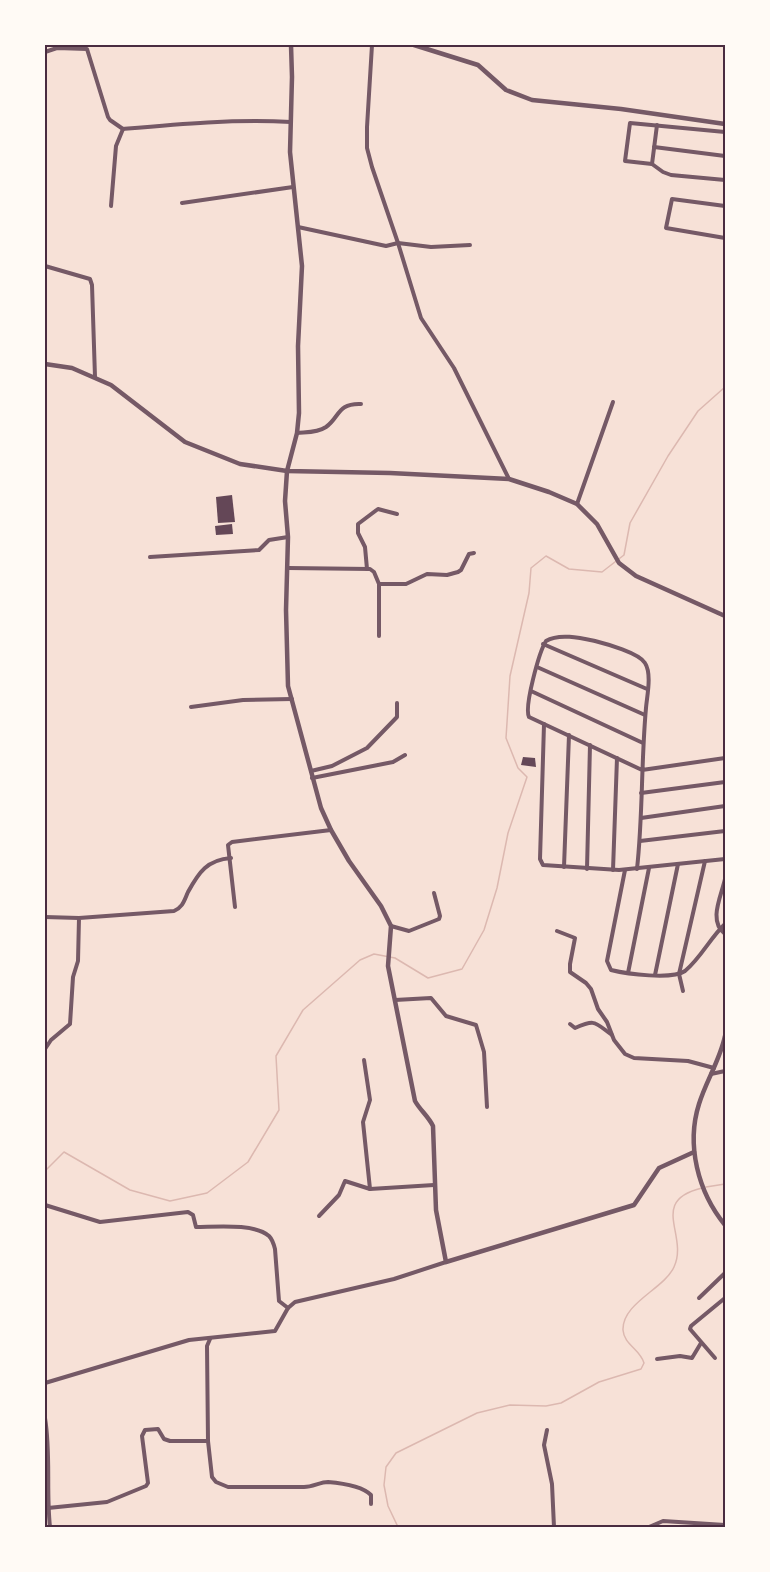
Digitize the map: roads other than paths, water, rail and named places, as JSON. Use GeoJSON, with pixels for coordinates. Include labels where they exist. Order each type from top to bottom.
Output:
{"type":"FeatureCollection","features":[{"type":"Feature","properties":{"kind":"street"},"geometry":{"type":"LineString","coordinates":[[291,45],[290,152],[302,266],[297,346],[299,413],[297,433],[287,471],[285,501],[288,537],[288,686],[321,807],[349,861],[381,906],[391,926],[388,959],[415,1101],[433,1126],[436,1210],[446,1262]]}},
{"type":"Feature","properties":{"kind":"street"},"geometry":{"type":"LineString","coordinates":[[372,45],[367,148],[372,167],[421,318],[454,368],[509,479]]}},
{"type":"Feature","properties":{"kind":"street"},"geometry":{"type":"LineString","coordinates":[[414,45],[478,65],[506,90],[532,100],[621,109],[725,124]]}},
{"type":"Feature","properties":{"kind":"street"},"geometry":{"type":"LineString","coordinates":[[45,52],[57,46],[87,50],[110,120],[123,129],[206,121],[291,122]]}},
{"type":"Feature","properties":{"kind":"street"},"geometry":{"type":"LineString","coordinates":[[725,132],[630,123],[625,161],[652,164],[671,175],[725,180]]}},
{"type":"Feature","properties":{"kind":"street"},"geometry":{"type":"LineString","coordinates":[[652,164],[657,125]]}},
{"type":"Feature","properties":{"kind":"street"},"geometry":{"type":"LineString","coordinates":[[111,206],[116,146],[123,129]]}},
{"type":"Feature","properties":{"kind":"street"},"geometry":{"type":"LineString","coordinates":[[654,147],[725,156]]}},
{"type":"Feature","properties":{"kind":"street"},"geometry":{"type":"LineString","coordinates":[[182,202],[293,187]]}},
{"type":"Feature","properties":{"kind":"street"},"geometry":{"type":"LineString","coordinates":[[725,206],[672,199],[666,228],[725,238]]}},
{"type":"Feature","properties":{"kind":"street"},"geometry":{"type":"LineString","coordinates":[[297,227],[386,246],[398,243],[431,247],[470,245]]}},
{"type":"Feature","properties":{"kind":"street"},"geometry":{"type":"LineString","coordinates":[[45,266],[90,279],[95,376]]}},
{"type":"Feature","properties":{"kind":"street"},"geometry":{"type":"LineString","coordinates":[[45,364],[72,368],[95,376],[111,385],[185,442],[240,464],[287,471],[509,479],[578,504],[597,524],[619,563],[636,576],[725,616]]}},
{"type":"Feature","properties":{"kind":"street"},"geometry":{"type":"LineString","coordinates":[[578,504],[613,402]]}},
{"type":"Feature","properties":{"kind":"street"},"geometry":{"type":"LineString","coordinates":[[297,433],[321,430],[328,426],[338,412],[348,405],[361,404]]}},
{"type":"Feature","properties":{"kind":"street"},"geometry":{"type":"LineString","coordinates":[[368,569],[365,547],[358,532],[358,524],[378,509],[397,514]]}},
{"type":"Feature","properties":{"kind":"street"},"geometry":{"type":"LineString","coordinates":[[150,557],[259,550],[269,540],[288,537]]}},
{"type":"Feature","properties":{"kind":"street"},"geometry":{"type":"LineString","coordinates":[[379,584],[406,584],[427,574],[458,573],[469,554],[474,553]]}},
{"type":"Feature","properties":{"kind":"street"},"geometry":{"type":"LineString","coordinates":[[288,568],[373,570],[379,584],[379,636]]}},
{"type":"Feature","properties":{"kind":"street"},"geometry":{"type":"LineString","coordinates":[[637,869],[640,842],[641,793],[642,770],[643,743],[647,689],[646,664],[630,653],[602,643],[577,638],[549,639],[543,644],[527,714],[642,770],[725,758]]}},
{"type":"Feature","properties":{"kind":"street"},"geometry":{"type":"LineString","coordinates":[[543,644],[647,689]]}},
{"type":"Feature","properties":{"kind":"street"},"geometry":{"type":"LineString","coordinates":[[537,667],[645,715]]}},
{"type":"Feature","properties":{"kind":"street"},"geometry":{"type":"LineString","coordinates":[[531,692],[643,743]]}},
{"type":"Feature","properties":{"kind":"street"},"geometry":{"type":"LineString","coordinates":[[191,707],[243,700],[292,699]]}},
{"type":"Feature","properties":{"kind":"street"},"geometry":{"type":"LineString","coordinates":[[310,771],[338,764],[367,748],[397,717],[397,703]]}},
{"type":"Feature","properties":{"kind":"street"},"geometry":{"type":"LineString","coordinates":[[544,724],[540,859],[544,866],[625,870],[725,859]]}},
{"type":"Feature","properties":{"kind":"street"},"geometry":{"type":"LineString","coordinates":[[564,867],[569,735]]}},
{"type":"Feature","properties":{"kind":"street"},"geometry":{"type":"LineString","coordinates":[[587,869],[590,745]]}},
{"type":"Feature","properties":{"kind":"street"},"geometry":{"type":"LineString","coordinates":[[312,778],[393,762],[405,755]]}},
{"type":"Feature","properties":{"kind":"street"},"geometry":{"type":"LineString","coordinates":[[613,870],[616,758]]}},
{"type":"Feature","properties":{"kind":"street"},"geometry":{"type":"LineString","coordinates":[[641,793],[725,782]]}},
{"type":"Feature","properties":{"kind":"street"},"geometry":{"type":"LineString","coordinates":[[641,818],[725,806]]}},
{"type":"Feature","properties":{"kind":"street"},"geometry":{"type":"LineString","coordinates":[[235,908],[228,845],[232,842],[331,830]]}},
{"type":"Feature","properties":{"kind":"street"},"geometry":{"type":"LineString","coordinates":[[640,842],[725,831]]}},
{"type":"Feature","properties":{"kind":"street"},"geometry":{"type":"LineString","coordinates":[[45,917],[80,918],[174,911],[182,906],[191,887],[207,865],[218,859],[231,858]]}},
{"type":"Feature","properties":{"kind":"street"},"geometry":{"type":"LineString","coordinates":[[683,991],[679,974],[705,861]]}},
{"type":"Feature","properties":{"kind":"street"},"geometry":{"type":"LineString","coordinates":[[654,975],[678,864]]}},
{"type":"Feature","properties":{"kind":"street"},"geometry":{"type":"LineString","coordinates":[[628,973],[649,868]]}},
{"type":"Feature","properties":{"kind":"street"},"geometry":{"type":"LineString","coordinates":[[625,870],[607,961],[611,970],[654,975],[679,974],[693,963],[725,924]]}},
{"type":"Feature","properties":{"kind":"street"},"geometry":{"type":"LineString","coordinates":[[725,879],[716,918],[719,930],[725,934]]}},
{"type":"Feature","properties":{"kind":"street"},"geometry":{"type":"LineString","coordinates":[[391,926],[409,931],[439,919],[434,893]]}},
{"type":"Feature","properties":{"kind":"street"},"geometry":{"type":"LineString","coordinates":[[45,1049],[51,1040],[70,1024],[73,977],[78,961],[80,918]]}},
{"type":"Feature","properties":{"kind":"street"},"geometry":{"type":"LineString","coordinates":[[557,932],[575,938],[570,972],[591,989],[598,1009],[608,1022],[612,1035],[625,1054],[634,1058],[688,1061],[714,1068]]}},
{"type":"Feature","properties":{"kind":"street"},"geometry":{"type":"LineString","coordinates":[[395,1000],[431,998],[446,1016],[476,1025],[484,1053],[487,1107]]}},
{"type":"Feature","properties":{"kind":"street"},"geometry":{"type":"LineString","coordinates":[[570,1024],[574,1028],[594,1022],[612,1035]]}},
{"type":"Feature","properties":{"kind":"street"},"geometry":{"type":"LineString","coordinates":[[725,1036],[694,1122],[694,1152],[704,1187],[725,1225]]}},
{"type":"Feature","properties":{"kind":"street"},"geometry":{"type":"LineString","coordinates":[[364,1060],[370,1100],[363,1122],[370,1189]]}},
{"type":"Feature","properties":{"kind":"street"},"geometry":{"type":"LineString","coordinates":[[711,1074],[725,1071]]}},
{"type":"Feature","properties":{"kind":"street"},"geometry":{"type":"LineString","coordinates":[[45,1383],[189,1340],[275,1331],[288,1308],[299,1301],[394,1280],[634,1204],[659,1168],[694,1152]]}},
{"type":"Feature","properties":{"kind":"street"},"geometry":{"type":"LineString","coordinates":[[319,1216],[339,1195],[345,1181],[370,1189],[434,1185]]}},
{"type":"Feature","properties":{"kind":"street"},"geometry":{"type":"LineString","coordinates":[[45,1205],[100,1222],[188,1212],[193,1215],[196,1227],[251,1228],[268,1236],[273,1242],[279,1301],[288,1308]]}},
{"type":"Feature","properties":{"kind":"street"},"geometry":{"type":"LineString","coordinates":[[699,1298],[725,1273]]}},
{"type":"Feature","properties":{"kind":"street"},"geometry":{"type":"LineString","coordinates":[[715,1358],[690,1331],[690,1328],[725,1299]]}},
{"type":"Feature","properties":{"kind":"street"},"geometry":{"type":"LineString","coordinates":[[210,1338],[207,1346],[208,1441],[212,1477],[216,1482],[228,1487],[314,1487],[326,1482],[365,1490],[370,1495],[371,1504]]}},
{"type":"Feature","properties":{"kind":"street"},"geometry":{"type":"LineString","coordinates":[[657,1359],[680,1356],[692,1358],[701,1343]]}},
{"type":"Feature","properties":{"kind":"street"},"geometry":{"type":"LineString","coordinates":[[45,1418],[50,1527]]}},
{"type":"Feature","properties":{"kind":"street"},"geometry":{"type":"LineString","coordinates":[[48,1508],[107,1502],[146,1486],[148,1483],[142,1436],[145,1430],[158,1429],[164,1439],[170,1441],[208,1441]]}},
{"type":"Feature","properties":{"kind":"street"},"geometry":{"type":"LineString","coordinates":[[547,1430],[544,1444],[552,1484],[554,1527]]}},
{"type":"Feature","properties":{"kind":"street"},"geometry":{"type":"LineString","coordinates":[[649,1527],[663,1521],[725,1526]]}},
{"type":"Feature","properties":{"kind":"waterway"},"geometry":{"type":"LineString","coordinates":[[45,1171],[64,1152],[130,1190],[170,1201],[207,1193],[248,1162],[279,1110],[276,1056],[303,1010],[360,960],[374,954],[395,958],[428,978],[462,969],[484,930],[497,888],[508,833],[527,777],[518,768],[506,738],[510,676],[529,593],[531,568],[546,556],[569,569],[602,572],[624,555],[630,523],[668,456],[698,411],[725,387]]}},
{"type":"Feature","properties":{"kind":"waterway"},"geometry":{"type":"LineString","coordinates":[[706,1187],[725,1184]]}},
{"type":"Feature","properties":{"kind":"waterway"},"geometry":{"type":"LineString","coordinates":[[398,1527],[388,1506],[384,1485],[386,1467],[396,1453],[477,1413],[510,1405],[546,1406],[561,1403],[599,1382],[641,1369],[644,1363],[642,1358],[624,1335],[624,1320],[636,1304],[662,1282],[674,1267],[677,1243],[673,1210],[677,1201],[686,1194],[702,1188]]}}]}
